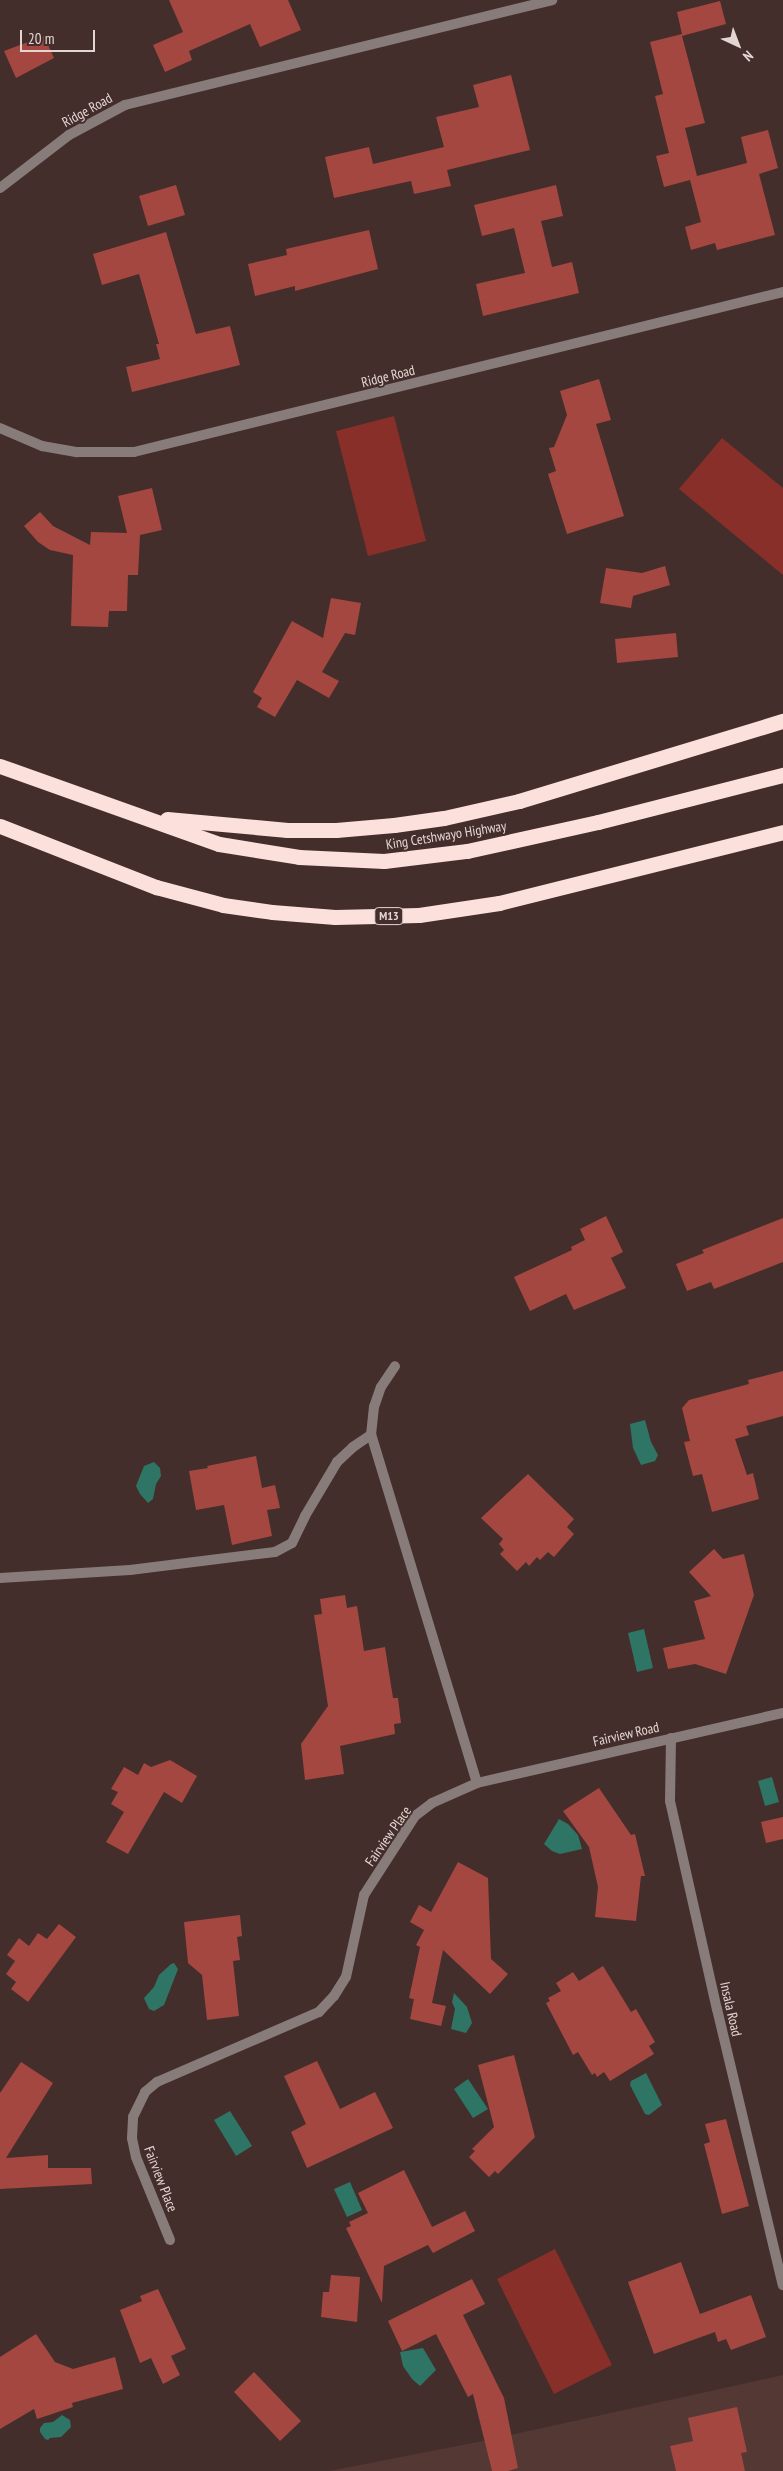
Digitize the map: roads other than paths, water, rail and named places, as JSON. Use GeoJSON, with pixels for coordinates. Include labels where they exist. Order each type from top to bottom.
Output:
{"type":"FeatureCollection","features":[{"type":"Feature","properties":{"kind":"highway"},"geometry":{"type":"LineString","coordinates":[[146,817],[287,830],[336,830],[444,818],[519,800],[783,721]]}},
{"type":"Feature","properties":{"kind":"highway","name":"King Cetshwayo Highway"},"geometry":{"type":"LineString","coordinates":[[0,766],[219,844],[299,857],[384,861],[476,849],[598,822],[783,775]]}},
{"type":"Feature","properties":{"kind":"highway","name":"M13"},"geometry":{"type":"LineString","coordinates":[[0,826],[156,887],[223,905],[272,912],[335,917],[419,915],[499,903],[783,832]]}},
{"type":"Feature","properties":{"kind":"street","name":"Ridge Road"},"geometry":{"type":"LineString","coordinates":[[0,188],[69,134],[125,105],[552,0]]}},
{"type":"Feature","properties":{"kind":"street","name":"Ridge Road"},"geometry":{"type":"LineString","coordinates":[[0,428],[42,446],[77,452],[134,452],[783,292]]}},
{"type":"Feature","properties":{"kind":"street"},"geometry":{"type":"LineString","coordinates":[[395,1366],[381,1387],[374,1407],[371,1435],[476,1784]]}},
{"type":"Feature","properties":{"kind":"street"},"geometry":{"type":"LineString","coordinates":[[0,1578],[130,1570],[275,1552],[292,1543],[337,1462],[353,1447],[371,1435]]}},
{"type":"Feature","properties":{"kind":"street","name":"Fairview Road"},"geometry":{"type":"LineString","coordinates":[[476,1784],[783,1713]]}},
{"type":"Feature","properties":{"kind":"street","name":"Insala Road"},"geometry":{"type":"LineString","coordinates":[[670,1738],[670,1801],[717,2010],[783,2284]]}},
{"type":"Feature","properties":{"kind":"street","name":"Fairview Place"},"geometry":{"type":"LineString","coordinates":[[170,2240],[136,2157],[132,2138],[133,2117],[145,2092],[157,2082],[318,2012],[334,1996],[346,1977],[364,1896],[415,1816],[432,1803],[476,1784]]}},
{"type":"Feature","properties":{"kind":"water"},"geometry":{"type":"Polygon","coordinates":[[[645,1420],[651,1442],[658,1455],[655,1461],[641,1465],[633,1448],[630,1424],[645,1420]]]}},
{"type":"Feature","properties":{"kind":"water"},"geometry":{"type":"Polygon","coordinates":[[[154,1462],[160,1468],[161,1476],[156,1484],[153,1499],[148,1503],[136,1486],[144,1466],[154,1462]]]}},
{"type":"Feature","properties":{"kind":"water"},"geometry":{"type":"Polygon","coordinates":[[[644,1629],[653,1668],[637,1672],[628,1633],[644,1629]]]}},
{"type":"Feature","properties":{"kind":"water"},"geometry":{"type":"Polygon","coordinates":[[[772,1777],[779,1802],[765,1806],[758,1781],[772,1777]]]}},
{"type":"Feature","properties":{"kind":"water"},"geometry":{"type":"Polygon","coordinates":[[[559,1819],[568,1824],[578,1835],[582,1849],[560,1854],[552,1851],[544,1844],[559,1819]]]}},
{"type":"Feature","properties":{"kind":"water"},"geometry":{"type":"Polygon","coordinates":[[[174,1963],[178,1969],[164,2005],[154,2011],[149,2009],[144,1998],[154,1987],[159,1975],[174,1963]]]}},
{"type":"Feature","properties":{"kind":"water"},"geometry":{"type":"Polygon","coordinates":[[[454,1993],[467,2007],[472,2023],[466,2033],[451,2029],[455,2009],[452,2002],[454,1993]]]}},
{"type":"Feature","properties":{"kind":"water"},"geometry":{"type":"Polygon","coordinates":[[[646,2073],[662,2105],[649,2115],[645,2114],[630,2085],[631,2081],[646,2073]]]}},
{"type":"Feature","properties":{"kind":"water"},"geometry":{"type":"Polygon","coordinates":[[[468,2079],[488,2109],[473,2118],[454,2089],[468,2079]]]}},
{"type":"Feature","properties":{"kind":"water"},"geometry":{"type":"Polygon","coordinates":[[[230,2111],[252,2146],[236,2156],[214,2120],[230,2111]]]}},
{"type":"Feature","properties":{"kind":"water"},"geometry":{"type":"Polygon","coordinates":[[[350,2182],[362,2210],[347,2217],[334,2189],[350,2182]]]}},
{"type":"Feature","properties":{"kind":"water"},"geometry":{"type":"Polygon","coordinates":[[[423,2348],[436,2370],[420,2386],[412,2379],[403,2366],[400,2352],[423,2348]]]}},
{"type":"Feature","properties":{"kind":"water"},"geometry":{"type":"Polygon","coordinates":[[[62,2415],[70,2420],[71,2427],[61,2437],[45,2439],[40,2432],[40,2428],[44,2423],[53,2422],[62,2415]]]}}]}
